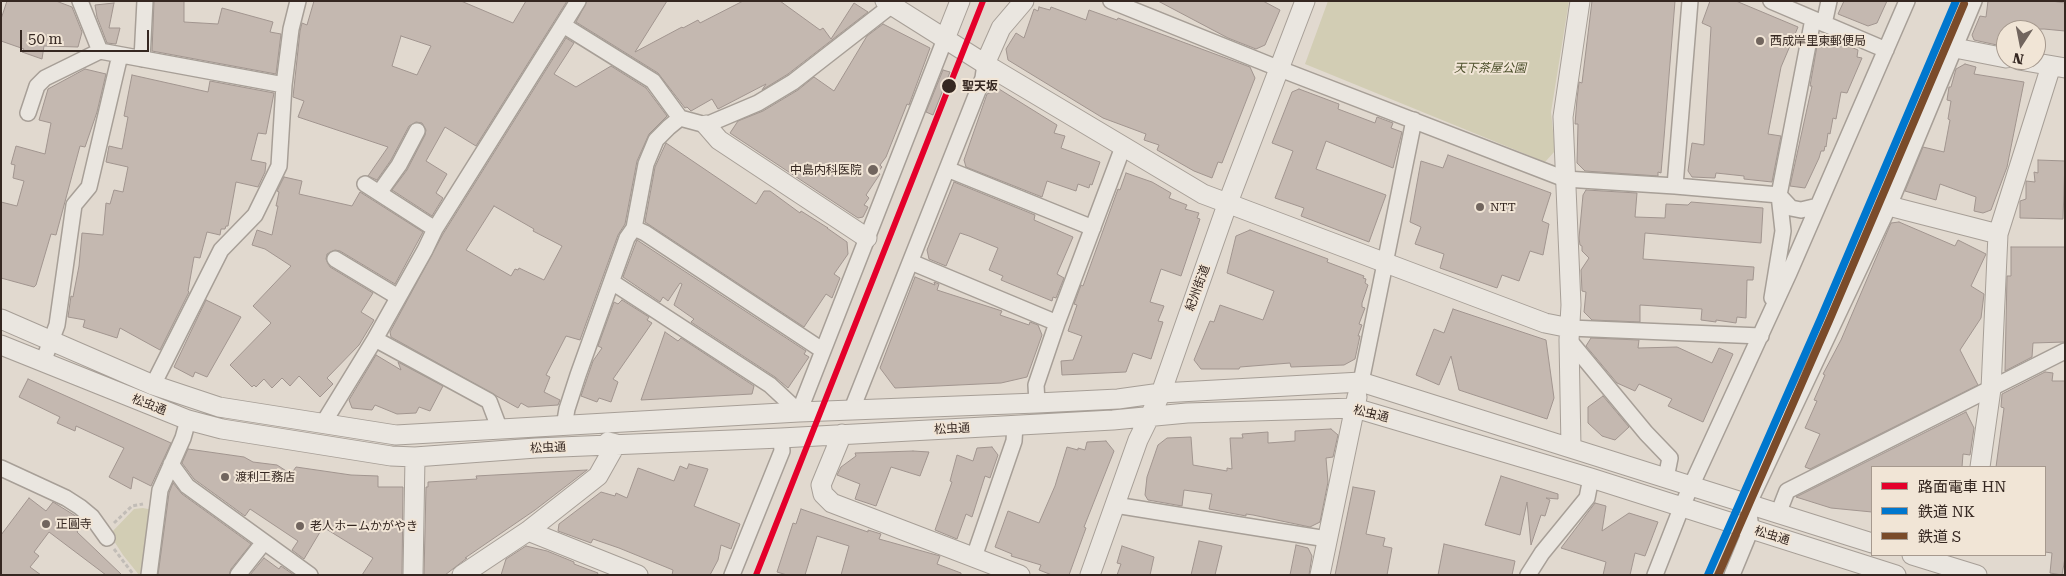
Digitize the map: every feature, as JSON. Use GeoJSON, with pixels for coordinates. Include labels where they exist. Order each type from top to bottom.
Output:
{"type":"FeatureCollection","features":[{"type":"Feature","properties":{"kind":"street"},"geometry":{"type":"LineString","coordinates":[[80,1],[100,51]]}},
{"type":"Feature","properties":{"kind":"street"},"geometry":{"type":"LineString","coordinates":[[142,59],[145,1]]}},
{"type":"Feature","properties":{"kind":"street"},"geometry":{"type":"LineString","coordinates":[[153,385],[221,250],[255,215],[279,166],[284,85],[291,30],[298,1]]}},
{"type":"Feature","properties":{"kind":"street"},"geometry":{"type":"LineString","coordinates":[[324,422],[375,339],[426,250],[435,229],[578,1]]}},
{"type":"Feature","properties":{"kind":"street"},"geometry":{"type":"LineString","coordinates":[[612,282],[770,385],[799,412],[960,1]]}},
{"type":"Feature","properties":{"kind":"street"},"geometry":{"type":"LineString","coordinates":[[852,409],[948,170],[983,78],[985,64],[1001,28],[1024,1]]}},
{"type":"Feature","properties":{"kind":"street"},"geometry":{"type":"LineString","coordinates":[[1111,1],[1280,69],[1565,179],[1780,195],[1791,208],[1801,210],[1818,206]]}},
{"type":"Feature","properties":{"kind":"street","name":"紀州街道"},"geometry":{"type":"LineString","coordinates":[[1090,575],[1148,417],[1161,392],[1227,205],[1305,1]]}},
{"type":"Feature","properties":{"kind":"street"},"geometry":{"type":"LineString","coordinates":[[1571,447],[1569,334],[1571,305],[1563,117],[1580,1]]}},
{"type":"Feature","properties":{"kind":"street"},"geometry":{"type":"LineString","coordinates":[[1675,186],[1690,1]]}},
{"type":"Feature","properties":{"kind":"street"},"geometry":{"type":"LineString","coordinates":[[1771,1],[1886,50]]}},
{"type":"Feature","properties":{"kind":"street"},"geometry":{"type":"LineString","coordinates":[[1768,320],[1783,232],[1780,195],[1819,21],[1829,1]]}},
{"type":"Feature","properties":{"kind":"street"},"geometry":{"type":"LineString","coordinates":[[1654,575],[1682,506],[1761,336],[1907,1]]}},
{"type":"Feature","properties":{"kind":"street"},"geometry":{"type":"LineString","coordinates":[[1732,575],[1751,529],[1748,505],[1889,206],[1974,1]]}},
{"type":"Feature","properties":{"kind":"street"},"geometry":{"type":"LineString","coordinates":[[706,125],[758,103],[793,82],[888,3],[1123,147],[1203,194],[1227,205],[1546,323],[1569,334],[1761,336]]}},
{"type":"Feature","properties":{"kind":"street"},"geometry":{"type":"LineString","coordinates":[[563,26],[653,81],[680,118],[706,125],[719,140],[867,238]]}},
{"type":"Feature","properties":{"kind":"street"},"geometry":{"type":"LineString","coordinates":[[1955,48],[1996,56]]}},
{"type":"Feature","properties":{"kind":"street"},"geometry":{"type":"LineString","coordinates":[[28,113],[37,86],[45,78],[100,51],[284,85]]}},
{"type":"Feature","properties":{"kind":"street"},"geometry":{"type":"LineString","coordinates":[[43,362],[53,340],[57,325],[74,205],[89,187],[120,55]]}},
{"type":"Feature","properties":{"kind":"street"},"geometry":{"type":"LineString","coordinates":[[1980,466],[1991,389],[1998,234],[2058,67]]}},
{"type":"Feature","properties":{"kind":"street"},"geometry":{"type":"LineString","coordinates":[[462,575],[528,531],[598,476],[616,444],[564,426],[567,409],[627,238],[634,228],[649,154],[662,133],[680,118]]}},
{"type":"Feature","properties":{"kind":"street"},"geometry":{"type":"LineString","coordinates":[[1320,575],[1414,120]]}},
{"type":"Feature","properties":{"kind":"street"},"geometry":{"type":"LineString","coordinates":[[379,193],[399,165],[417,131]]}},
{"type":"Feature","properties":{"kind":"street"},"geometry":{"type":"LineString","coordinates":[[1037,403],[1036,385],[1057,323],[1123,147]]}},
{"type":"Feature","properties":{"kind":"street"},"geometry":{"type":"LineString","coordinates":[[948,170],[1093,228]]}},
{"type":"Feature","properties":{"kind":"street"},"geometry":{"type":"LineString","coordinates":[[365,184],[435,229]]}},
{"type":"Feature","properties":{"kind":"street"},"geometry":{"type":"LineString","coordinates":[[1889,206],[1998,234]]}},
{"type":"Feature","properties":{"kind":"street"},"geometry":{"type":"LineString","coordinates":[[634,228],[654,238],[822,350]]}},
{"type":"Feature","properties":{"kind":"street"},"geometry":{"type":"LineString","coordinates":[[335,259],[398,298]]}},
{"type":"Feature","properties":{"kind":"street"},"geometry":{"type":"LineString","coordinates":[[910,262],[1057,323]]}},
{"type":"Feature","properties":{"kind":"street","name":"松虫通"},"geometry":{"type":"LineString","coordinates":[[1,319],[153,385],[219,407],[324,422],[396,435],[852,409],[1037,403],[1118,398],[1161,392],[1361,382],[1871,543]]}},
{"type":"Feature","properties":{"kind":"street"},"geometry":{"type":"LineString","coordinates":[[1569,334],[1646,433],[1670,458],[1666,478]]}},
{"type":"Feature","properties":{"kind":"street"},"geometry":{"type":"LineString","coordinates":[[375,339],[489,401],[500,430]]}},
{"type":"Feature","properties":{"kind":"street","name":"松虫通"},"geometry":{"type":"LineString","coordinates":[[1,345],[188,420],[222,429],[391,456],[415,457],[616,444],[781,438],[1148,417],[1187,413],[1355,408],[1592,478],[1896,575]]}},
{"type":"Feature","properties":{"kind":"street"},"geometry":{"type":"LineString","coordinates":[[1778,514],[1787,491],[2065,350]]}},
{"type":"Feature","properties":{"kind":"street"},"geometry":{"type":"LineString","coordinates":[[149,575],[160,490],[188,420]]}},
{"type":"Feature","properties":{"kind":"street"},"geometry":{"type":"LineString","coordinates":[[974,557],[1014,441],[1015,425]]}},
{"type":"Feature","properties":{"kind":"street"},"geometry":{"type":"LineString","coordinates":[[842,434],[821,485],[823,494],[832,503],[1020,575]]}},
{"type":"Feature","properties":{"kind":"street"},"geometry":{"type":"LineString","coordinates":[[732,575],[782,451],[781,438]]}},
{"type":"Feature","properties":{"kind":"street"},"geometry":{"type":"LineString","coordinates":[[413,575],[415,457]]}},
{"type":"Feature","properties":{"kind":"street"},"geometry":{"type":"LineString","coordinates":[[172,464],[187,486],[310,575]]}},
{"type":"Feature","properties":{"kind":"street"},"geometry":{"type":"LineString","coordinates":[[1,468],[66,498],[80,507],[92,517],[105,535]]}},
{"type":"Feature","properties":{"kind":"street"},"geometry":{"type":"LineString","coordinates":[[1528,575],[1542,553],[1586,498],[1592,478]]}},
{"type":"Feature","properties":{"kind":"street"},"geometry":{"type":"LineString","coordinates":[[1115,505],[1327,539]]}},
{"type":"Feature","properties":{"kind":"street"},"geometry":{"type":"LineString","coordinates":[[528,531],[638,575]]}},
{"type":"Feature","properties":{"kind":"street"},"geometry":{"type":"LineString","coordinates":[[238,575],[264,542]]}},
{"type":"Feature","properties":{"kind":"street"},"geometry":{"type":"LineString","coordinates":[[1917,556],[1971,567]]}},
{"type":"Feature","properties":{"kind":"path"},"geometry":{"type":"LineString","coordinates":[[133,575],[105,535],[132,506],[159,503]]}},
{"type":"Feature","properties":{"kind":"green space","name":"天下茶屋公園"},"geometry":{"type":"Polygon","coordinates":[[[1328,1],[1569,1],[1551,112],[1555,151],[1545,162],[1305,64],[1328,1]]]}},
{"type":"Feature","properties":{"kind":"green space"},"geometry":{"type":"Polygon","coordinates":[[[134,509],[153,510],[145,575],[139,575],[123,555],[112,538],[111,533],[134,509]]]}},
{"type":"Feature","properties":{"kind":"building"},"geometry":{"type":"Polygon","coordinates":[[[7,1],[56,1],[72,7],[82,32],[78,47],[44,46],[42,59],[22,52],[24,49],[1,41],[1,19],[7,1]]]}},
{"type":"Feature","properties":{"kind":"building"},"geometry":{"type":"Polygon","coordinates":[[[154,1],[184,1],[184,22],[218,24],[222,8],[273,22],[270,32],[281,34],[276,74],[152,51],[154,1]]]}},
{"type":"Feature","properties":{"kind":"building"},"geometry":{"type":"Polygon","coordinates":[[[314,1],[461,1],[513,23],[526,1],[567,1],[476,146],[445,127],[426,161],[447,174],[436,193],[443,198],[432,216],[392,190],[407,170],[425,135],[426,130],[422,123],[416,122],[409,126],[391,160],[377,180],[368,176],[388,147],[298,117],[304,101],[293,97],[300,31],[302,23],[307,25],[314,1]],[[401,36],[392,66],[417,75],[431,46],[401,36]]]}},
{"type":"Feature","properties":{"kind":"building"},"geometry":{"type":"Polygon","coordinates":[[[587,1],[667,1],[635,52],[682,27],[698,20],[700,23],[743,1],[780,1],[820,30],[823,28],[831,39],[854,3],[868,12],[788,74],[762,90],[766,84],[718,109],[712,99],[691,111],[687,107],[685,108],[658,73],[576,22],[587,1]]]}},
{"type":"Feature","properties":{"kind":"building"},"geometry":{"type":"Polygon","coordinates":[[[1158,1],[1263,1],[1280,10],[1265,45],[1256,49],[1228,38],[1158,1]]]}},
{"type":"Feature","properties":{"kind":"building"},"geometry":{"type":"Polygon","coordinates":[[[1592,1],[1675,1],[1661,173],[1658,172],[1658,176],[1585,171],[1577,163],[1578,124],[1575,124],[1577,99],[1579,82],[1582,83],[1592,1]]]}},
{"type":"Feature","properties":{"kind":"building"},"geometry":{"type":"Polygon","coordinates":[[[1710,1],[1736,1],[1798,27],[1781,67],[1768,134],[1781,136],[1772,182],[1716,173],[1715,178],[1692,177],[1688,171],[1692,143],[1704,145],[1711,27],[1702,23],[1710,1]]]}},
{"type":"Feature","properties":{"kind":"building"},"geometry":{"type":"Polygon","coordinates":[[[1844,1],[1887,1],[1877,23],[1868,26],[1838,14],[1844,1]]]}},
{"type":"Feature","properties":{"kind":"building"},"geometry":{"type":"Polygon","coordinates":[[[1988,1],[2052,1],[2065,3],[2065,31],[2046,29],[2046,20],[1996,20],[1996,45],[1974,40],[1972,35],[1980,16],[1986,17],[1988,1]]]}},
{"type":"Feature","properties":{"kind":"building"},"geometry":{"type":"Polygon","coordinates":[[[114,3],[109,28],[120,28],[116,44],[107,43],[97,17],[95,5],[114,3]]]}},
{"type":"Feature","properties":{"kind":"building"},"geometry":{"type":"Polygon","coordinates":[[[1039,7],[1050,10],[1051,7],[1086,20],[1089,10],[1117,20],[1118,18],[1250,67],[1255,78],[1222,163],[1218,162],[1212,178],[1194,171],[1157,150],[1159,145],[1144,140],[1146,134],[1103,118],[1008,60],[1006,49],[1016,33],[1024,38],[1034,9],[1038,11],[1039,7]]]}},
{"type":"Feature","properties":{"kind":"building"},"geometry":{"type":"Polygon","coordinates":[[[883,24],[930,48],[909,105],[907,104],[886,157],[880,165],[882,167],[877,173],[880,174],[866,195],[869,198],[864,205],[868,207],[863,217],[858,218],[730,133],[738,121],[763,111],[798,90],[814,77],[834,91],[867,36],[883,24]]]}},
{"type":"Feature","properties":{"kind":"building"},"geometry":{"type":"Polygon","coordinates":[[[1825,36],[1858,50],[1857,57],[1862,58],[1847,93],[1841,92],[1836,119],[1833,118],[1826,147],[1824,151],[1821,151],[1805,188],[1790,186],[1812,86],[1810,86],[1818,40],[1825,36]]]}},
{"type":"Feature","properties":{"kind":"building"},"geometry":{"type":"Polygon","coordinates":[[[566,38],[574,43],[554,74],[576,87],[611,66],[646,88],[667,116],[649,134],[637,161],[625,224],[618,235],[580,340],[566,336],[546,375],[550,377],[544,392],[560,400],[558,405],[528,407],[521,403],[518,408],[391,337],[390,332],[443,234],[566,38]],[[494,206],[466,250],[511,276],[515,269],[518,270],[519,268],[544,280],[562,246],[533,231],[534,229],[494,206]]]}},
{"type":"Feature","properties":{"kind":"building"},"geometry":{"type":"Polygon","coordinates":[[[1965,64],[1976,67],[1974,74],[2024,82],[2007,167],[1991,210],[1983,213],[1974,211],[1976,197],[1940,184],[1936,200],[1905,191],[1923,147],[1944,152],[1950,120],[1948,119],[1951,101],[1947,100],[1949,87],[1951,87],[1956,69],[1965,64]]]}},
{"type":"Feature","properties":{"kind":"building"},"geometry":{"type":"Polygon","coordinates":[[[85,69],[106,74],[97,112],[85,147],[80,146],[56,235],[51,234],[36,285],[34,287],[1,278],[1,202],[17,206],[24,181],[13,178],[15,165],[11,164],[16,146],[45,154],[51,123],[39,120],[48,89],[85,69]]]}},
{"type":"Feature","properties":{"kind":"building"},"geometry":{"type":"Polygon","coordinates":[[[943,70],[950,72],[933,115],[926,112],[943,70]]]}},
{"type":"Feature","properties":{"kind":"building"},"geometry":{"type":"Polygon","coordinates":[[[132,75],[208,92],[210,81],[274,93],[266,134],[258,133],[251,160],[266,163],[265,172],[258,187],[236,182],[228,226],[225,229],[221,229],[220,235],[207,232],[200,258],[194,257],[189,292],[160,350],[120,328],[117,338],[83,327],[85,320],[68,317],[79,266],[82,233],[103,235],[106,203],[110,204],[114,190],[123,192],[128,167],[106,162],[109,146],[122,149],[128,117],[124,116],[132,75]]]}},
{"type":"Feature","properties":{"kind":"building"},"geometry":{"type":"Polygon","coordinates":[[[999,89],[1057,125],[1054,133],[1065,136],[1061,148],[1100,162],[1092,185],[1090,184],[1089,188],[1078,184],[1076,191],[1047,181],[1042,197],[966,167],[964,160],[987,94],[999,89]]]}},
{"type":"Feature","properties":{"kind":"building"},"geometry":{"type":"Polygon","coordinates":[[[1299,89],[1339,104],[1338,109],[1375,123],[1377,117],[1393,123],[1391,128],[1402,132],[1393,168],[1326,141],[1316,169],[1386,195],[1369,242],[1301,216],[1304,208],[1275,198],[1293,151],[1272,143],[1292,92],[1299,89]]]}},
{"type":"Feature","properties":{"kind":"building"},"geometry":{"type":"Polygon","coordinates":[[[666,143],[756,204],[764,191],[770,191],[800,213],[801,211],[847,242],[848,254],[834,274],[840,278],[832,298],[826,294],[804,327],[645,222],[655,167],[666,143]]]}},
{"type":"Feature","properties":{"kind":"building","name":"NTT"},"geometry":{"type":"Polygon","coordinates":[[[1448,155],[1551,193],[1542,221],[1549,224],[1543,255],[1530,251],[1519,281],[1502,275],[1497,288],[1440,268],[1444,254],[1415,244],[1421,227],[1410,222],[1421,161],[1443,168],[1448,155]]]}},
{"type":"Feature","properties":{"kind":"building"},"geometry":{"type":"Polygon","coordinates":[[[2038,160],[2065,161],[2063,219],[2020,218],[2020,201],[2026,199],[2026,181],[2035,182],[2034,172],[2038,173],[2038,160]]]}},
{"type":"Feature","properties":{"kind":"building"},"geometry":{"type":"Polygon","coordinates":[[[1126,173],[1152,182],[1171,193],[1169,198],[1187,205],[1185,209],[1199,213],[1197,218],[1200,219],[1181,276],[1161,269],[1150,302],[1164,306],[1158,321],[1163,322],[1151,359],[1133,353],[1126,372],[1062,375],[1061,361],[1073,360],[1082,336],[1068,331],[1077,305],[1074,304],[1081,285],[1083,286],[1118,189],[1120,190],[1126,173]]]}},
{"type":"Feature","properties":{"kind":"building"},"geometry":{"type":"Polygon","coordinates":[[[284,177],[302,181],[299,194],[352,206],[360,192],[423,232],[395,284],[340,251],[335,250],[327,254],[326,259],[330,267],[373,293],[361,312],[374,320],[359,345],[327,378],[333,384],[320,397],[299,376],[290,386],[282,378],[272,388],[264,379],[256,387],[254,385],[252,387],[230,365],[271,323],[253,306],[291,266],[265,249],[252,245],[257,230],[272,235],[278,206],[276,206],[279,192],[277,191],[284,177]]]}},
{"type":"Feature","properties":{"kind":"building"},"geometry":{"type":"Polygon","coordinates":[[[954,182],[1035,215],[1034,220],[1073,237],[1057,274],[1064,278],[1056,298],[1053,297],[1052,301],[1001,280],[1003,276],[989,270],[998,248],[960,233],[946,266],[929,259],[927,250],[954,182]]]}},
{"type":"Feature","properties":{"kind":"building"},"geometry":{"type":"Polygon","coordinates":[[[1586,190],[1637,193],[1635,217],[1665,218],[1666,204],[1688,205],[1691,202],[1763,208],[1761,243],[1645,233],[1643,259],[1754,267],[1753,280],[1747,280],[1746,318],[1737,317],[1736,323],[1716,320],[1716,322],[1701,320],[1702,309],[1640,305],[1640,322],[1592,320],[1584,312],[1586,292],[1582,291],[1581,270],[1589,258],[1582,251],[1579,238],[1583,195],[1586,190]]]}},
{"type":"Feature","properties":{"kind":"building"},"geometry":{"type":"Polygon","coordinates":[[[1899,222],[1955,246],[1958,240],[1986,254],[1971,286],[1984,294],[1981,318],[1960,350],[1978,385],[1810,469],[1805,467],[1820,434],[1805,428],[1817,401],[1814,400],[1825,375],[1823,374],[1841,340],[1891,223],[1899,222]]]}},
{"type":"Feature","properties":{"kind":"building"},"geometry":{"type":"Polygon","coordinates":[[[1250,230],[1328,259],[1327,262],[1364,276],[1363,278],[1366,279],[1365,283],[1368,285],[1362,303],[1362,307],[1365,308],[1359,324],[1362,325],[1358,336],[1360,336],[1355,359],[1344,365],[1291,367],[1290,363],[1240,367],[1239,369],[1201,369],[1194,360],[1210,321],[1214,322],[1220,305],[1263,320],[1274,291],[1227,273],[1236,236],[1250,230]]]}},
{"type":"Feature","properties":{"kind":"building"},"geometry":{"type":"Polygon","coordinates":[[[637,240],[806,351],[804,354],[809,357],[788,388],[775,377],[691,322],[694,319],[674,305],[682,284],[680,283],[668,301],[663,297],[660,302],[623,277],[637,240]]]}},
{"type":"Feature","properties":{"kind":"building"},"geometry":{"type":"Polygon","coordinates":[[[2011,247],[2065,247],[2065,342],[2033,343],[2032,357],[2005,371],[2007,276],[2011,276],[2011,247]]]}},
{"type":"Feature","properties":{"kind":"building"},"geometry":{"type":"Polygon","coordinates":[[[915,277],[935,285],[934,282],[939,284],[937,290],[1002,311],[1000,315],[1029,325],[1030,322],[1038,325],[1042,335],[1027,377],[1001,383],[895,388],[880,368],[915,277]]]}},
{"type":"Feature","properties":{"kind":"building"},"geometry":{"type":"Polygon","coordinates":[[[206,300],[241,317],[207,377],[195,372],[193,377],[174,367],[206,300]]]}},
{"type":"Feature","properties":{"kind":"building"},"geometry":{"type":"Polygon","coordinates":[[[622,300],[649,317],[647,320],[652,323],[613,379],[618,382],[611,402],[599,398],[597,402],[581,396],[593,361],[602,348],[598,346],[614,302],[618,304],[622,300]]]}},
{"type":"Feature","properties":{"kind":"building"},"geometry":{"type":"Polygon","coordinates":[[[1453,309],[1546,340],[1554,398],[1547,419],[1459,390],[1451,356],[1439,385],[1416,375],[1434,329],[1444,333],[1453,309]]]}},
{"type":"Feature","properties":{"kind":"building"},"geometry":{"type":"Polygon","coordinates":[[[665,332],[678,341],[681,338],[754,386],[752,394],[641,400],[665,332]]]}},
{"type":"Feature","properties":{"kind":"building"},"geometry":{"type":"Polygon","coordinates":[[[1591,338],[1639,340],[1638,348],[1677,347],[1712,363],[1719,348],[1733,354],[1703,422],[1668,406],[1672,399],[1639,384],[1635,391],[1617,383],[1586,346],[1591,338]]]}},
{"type":"Feature","properties":{"kind":"building"},"geometry":{"type":"Polygon","coordinates":[[[376,355],[401,370],[398,362],[443,386],[430,411],[419,407],[416,413],[397,414],[375,405],[372,410],[352,408],[349,400],[376,355]]]}},
{"type":"Feature","properties":{"kind":"building"},"geometry":{"type":"Polygon","coordinates":[[[2045,372],[2053,373],[2052,381],[2065,381],[2065,558],[2062,575],[2050,573],[2052,553],[2046,552],[2046,466],[1996,466],[2004,408],[2001,407],[2002,394],[2045,372]]]}},
{"type":"Feature","properties":{"kind":"building"},"geometry":{"type":"Polygon","coordinates":[[[28,379],[171,443],[151,486],[133,477],[131,489],[109,477],[124,448],[76,426],[75,431],[57,423],[60,417],[19,397],[28,379]]]}},
{"type":"Feature","properties":{"kind":"building"},"geometry":{"type":"Polygon","coordinates":[[[1603,396],[1629,427],[1615,440],[1602,436],[1588,423],[1588,407],[1603,396]]]}},
{"type":"Feature","properties":{"kind":"building"},"geometry":{"type":"Polygon","coordinates":[[[1966,412],[1974,428],[1970,455],[1963,454],[1962,466],[1871,466],[1871,512],[1831,508],[1796,497],[1966,412]]]}},
{"type":"Feature","properties":{"kind":"building"},"geometry":{"type":"Polygon","coordinates":[[[1331,429],[1338,435],[1333,457],[1326,458],[1328,482],[1320,522],[1310,527],[1253,515],[1246,514],[1246,516],[1209,509],[1212,494],[1184,490],[1182,506],[1148,500],[1145,495],[1147,477],[1158,445],[1167,438],[1191,437],[1193,465],[1227,471],[1227,468],[1232,469],[1230,438],[1243,438],[1242,434],[1268,432],[1268,443],[1295,441],[1295,431],[1331,429]]]}},
{"type":"Feature","properties":{"kind":"building"},"geometry":{"type":"Polygon","coordinates":[[[1106,441],[1114,451],[1084,527],[1086,528],[1069,575],[1052,575],[1039,570],[1041,565],[1011,556],[1012,554],[995,547],[1008,511],[1039,523],[1055,486],[1067,447],[1085,450],[1087,442],[1106,441]]]}},
{"type":"Feature","properties":{"kind":"building"},"geometry":{"type":"Polygon","coordinates":[[[992,447],[998,455],[990,478],[985,476],[972,517],[966,514],[957,539],[935,530],[952,482],[950,481],[957,455],[973,461],[977,448],[992,447]]]}},
{"type":"Feature","properties":{"kind":"building"},"geometry":{"type":"Polygon","coordinates":[[[188,449],[244,457],[253,462],[277,465],[291,474],[296,467],[351,475],[378,476],[378,487],[403,487],[402,575],[362,575],[373,558],[323,527],[304,559],[292,550],[298,541],[250,509],[245,516],[194,479],[182,463],[188,449]]]}},
{"type":"Feature","properties":{"kind":"building"},"geometry":{"type":"Polygon","coordinates":[[[929,452],[920,476],[891,467],[876,506],[855,499],[860,484],[837,475],[841,467],[856,456],[855,453],[929,452]]]}},
{"type":"Feature","properties":{"kind":"building"},"geometry":{"type":"Polygon","coordinates":[[[689,464],[708,469],[694,506],[740,524],[731,549],[721,545],[718,560],[710,575],[672,575],[673,570],[619,548],[593,539],[591,543],[558,531],[559,524],[601,492],[615,496],[616,493],[627,498],[638,468],[674,481],[680,466],[687,469],[689,464]]]}},
{"type":"Feature","properties":{"kind":"building"},"geometry":{"type":"Polygon","coordinates":[[[587,470],[535,510],[465,558],[467,558],[445,575],[424,575],[426,487],[428,487],[428,482],[477,479],[476,476],[587,470]]]}},
{"type":"Feature","properties":{"kind":"building"},"geometry":{"type":"Polygon","coordinates":[[[1501,476],[1558,494],[1558,499],[1546,498],[1550,500],[1545,516],[1541,515],[1531,545],[1527,502],[1520,535],[1485,525],[1501,476]]]}},
{"type":"Feature","properties":{"kind":"building"},"geometry":{"type":"Polygon","coordinates":[[[173,483],[182,494],[251,544],[231,569],[229,575],[158,575],[169,493],[173,483]]]}},
{"type":"Feature","properties":{"kind":"building"},"geometry":{"type":"Polygon","coordinates":[[[1353,487],[1375,491],[1366,534],[1385,538],[1383,546],[1392,548],[1387,575],[1335,575],[1353,487]]]}},
{"type":"Feature","properties":{"kind":"building"},"geometry":{"type":"Polygon","coordinates":[[[29,498],[46,511],[53,502],[84,522],[77,532],[122,575],[106,575],[49,532],[34,552],[39,556],[30,567],[41,575],[1,575],[1,535],[29,498]]]}},
{"type":"Feature","properties":{"kind":"building"},"geometry":{"type":"Polygon","coordinates":[[[1595,503],[1606,506],[1602,531],[1629,513],[1658,522],[1645,556],[1635,553],[1630,575],[1603,575],[1606,562],[1561,548],[1595,503]]]}},
{"type":"Feature","properties":{"kind":"building"},"geometry":{"type":"Polygon","coordinates":[[[801,509],[868,532],[868,530],[881,534],[879,539],[940,556],[937,564],[961,573],[961,575],[841,575],[849,546],[817,536],[805,575],[787,575],[777,572],[793,523],[796,524],[801,509]]]}},
{"type":"Feature","properties":{"kind":"building"},"geometry":{"type":"Polygon","coordinates":[[[1199,541],[1222,546],[1215,575],[1191,575],[1199,541]]]}},
{"type":"Feature","properties":{"kind":"building"},"geometry":{"type":"Polygon","coordinates":[[[1444,544],[1515,561],[1512,575],[1438,575],[1444,544]]]}},
{"type":"Feature","properties":{"kind":"building"},"geometry":{"type":"Polygon","coordinates":[[[1296,545],[1308,548],[1312,556],[1309,575],[1290,575],[1296,545]]]}},
{"type":"Feature","properties":{"kind":"building"},"geometry":{"type":"Polygon","coordinates":[[[526,546],[547,551],[598,573],[597,575],[501,575],[506,559],[526,546]]]}},
{"type":"Feature","properties":{"kind":"building"},"geometry":{"type":"Polygon","coordinates":[[[1122,546],[1154,557],[1150,575],[1117,575],[1121,564],[1117,563],[1122,546]]]}},
{"type":"Feature","properties":{"kind":"building"},"geometry":{"type":"Polygon","coordinates":[[[264,558],[279,569],[281,566],[294,575],[250,575],[264,558]]]}},
{"type":"Feature","properties":{"kind":"tram line","name":"HN"},"geometry":{"type":"LineString","coordinates":[[756,575],[983,1]]}},
{"type":"Feature","properties":{"kind":"rail line","name":"NK"},"geometry":{"type":"LineString","coordinates":[[1708,575],[1821,318],[1956,1]]}},
{"type":"Feature","properties":{"kind":"rail line","name":"S"},"geometry":{"type":"LineString","coordinates":[[1718,575],[1964,4]]}},
{"type":"Feature","properties":{"kind":"place","name":"西成岸里東郵便局"},"geometry":{"type":"Point","coordinates":[1760,41]}},
{"type":"Feature","properties":{"kind":"place","name":"聖天坂"},"geometry":{"type":"Point","coordinates":[949,86]}},
{"type":"Feature","properties":{"kind":"place","name":"中島内科医院"},"geometry":{"type":"Point","coordinates":[873,170]}},
{"type":"Feature","properties":{"kind":"place","name":"NTT"},"geometry":{"type":"Point","coordinates":[1480,207]}},
{"type":"Feature","properties":{"kind":"place","name":"渡利工務店"},"geometry":{"type":"Point","coordinates":[225,477]}},
{"type":"Feature","properties":{"kind":"place","name":"正圓寺"},"geometry":{"type":"Point","coordinates":[46,524]}},
{"type":"Feature","properties":{"kind":"place","name":"老人ホームかがやき"},"geometry":{"type":"Point","coordinates":[300,526]}}]}
